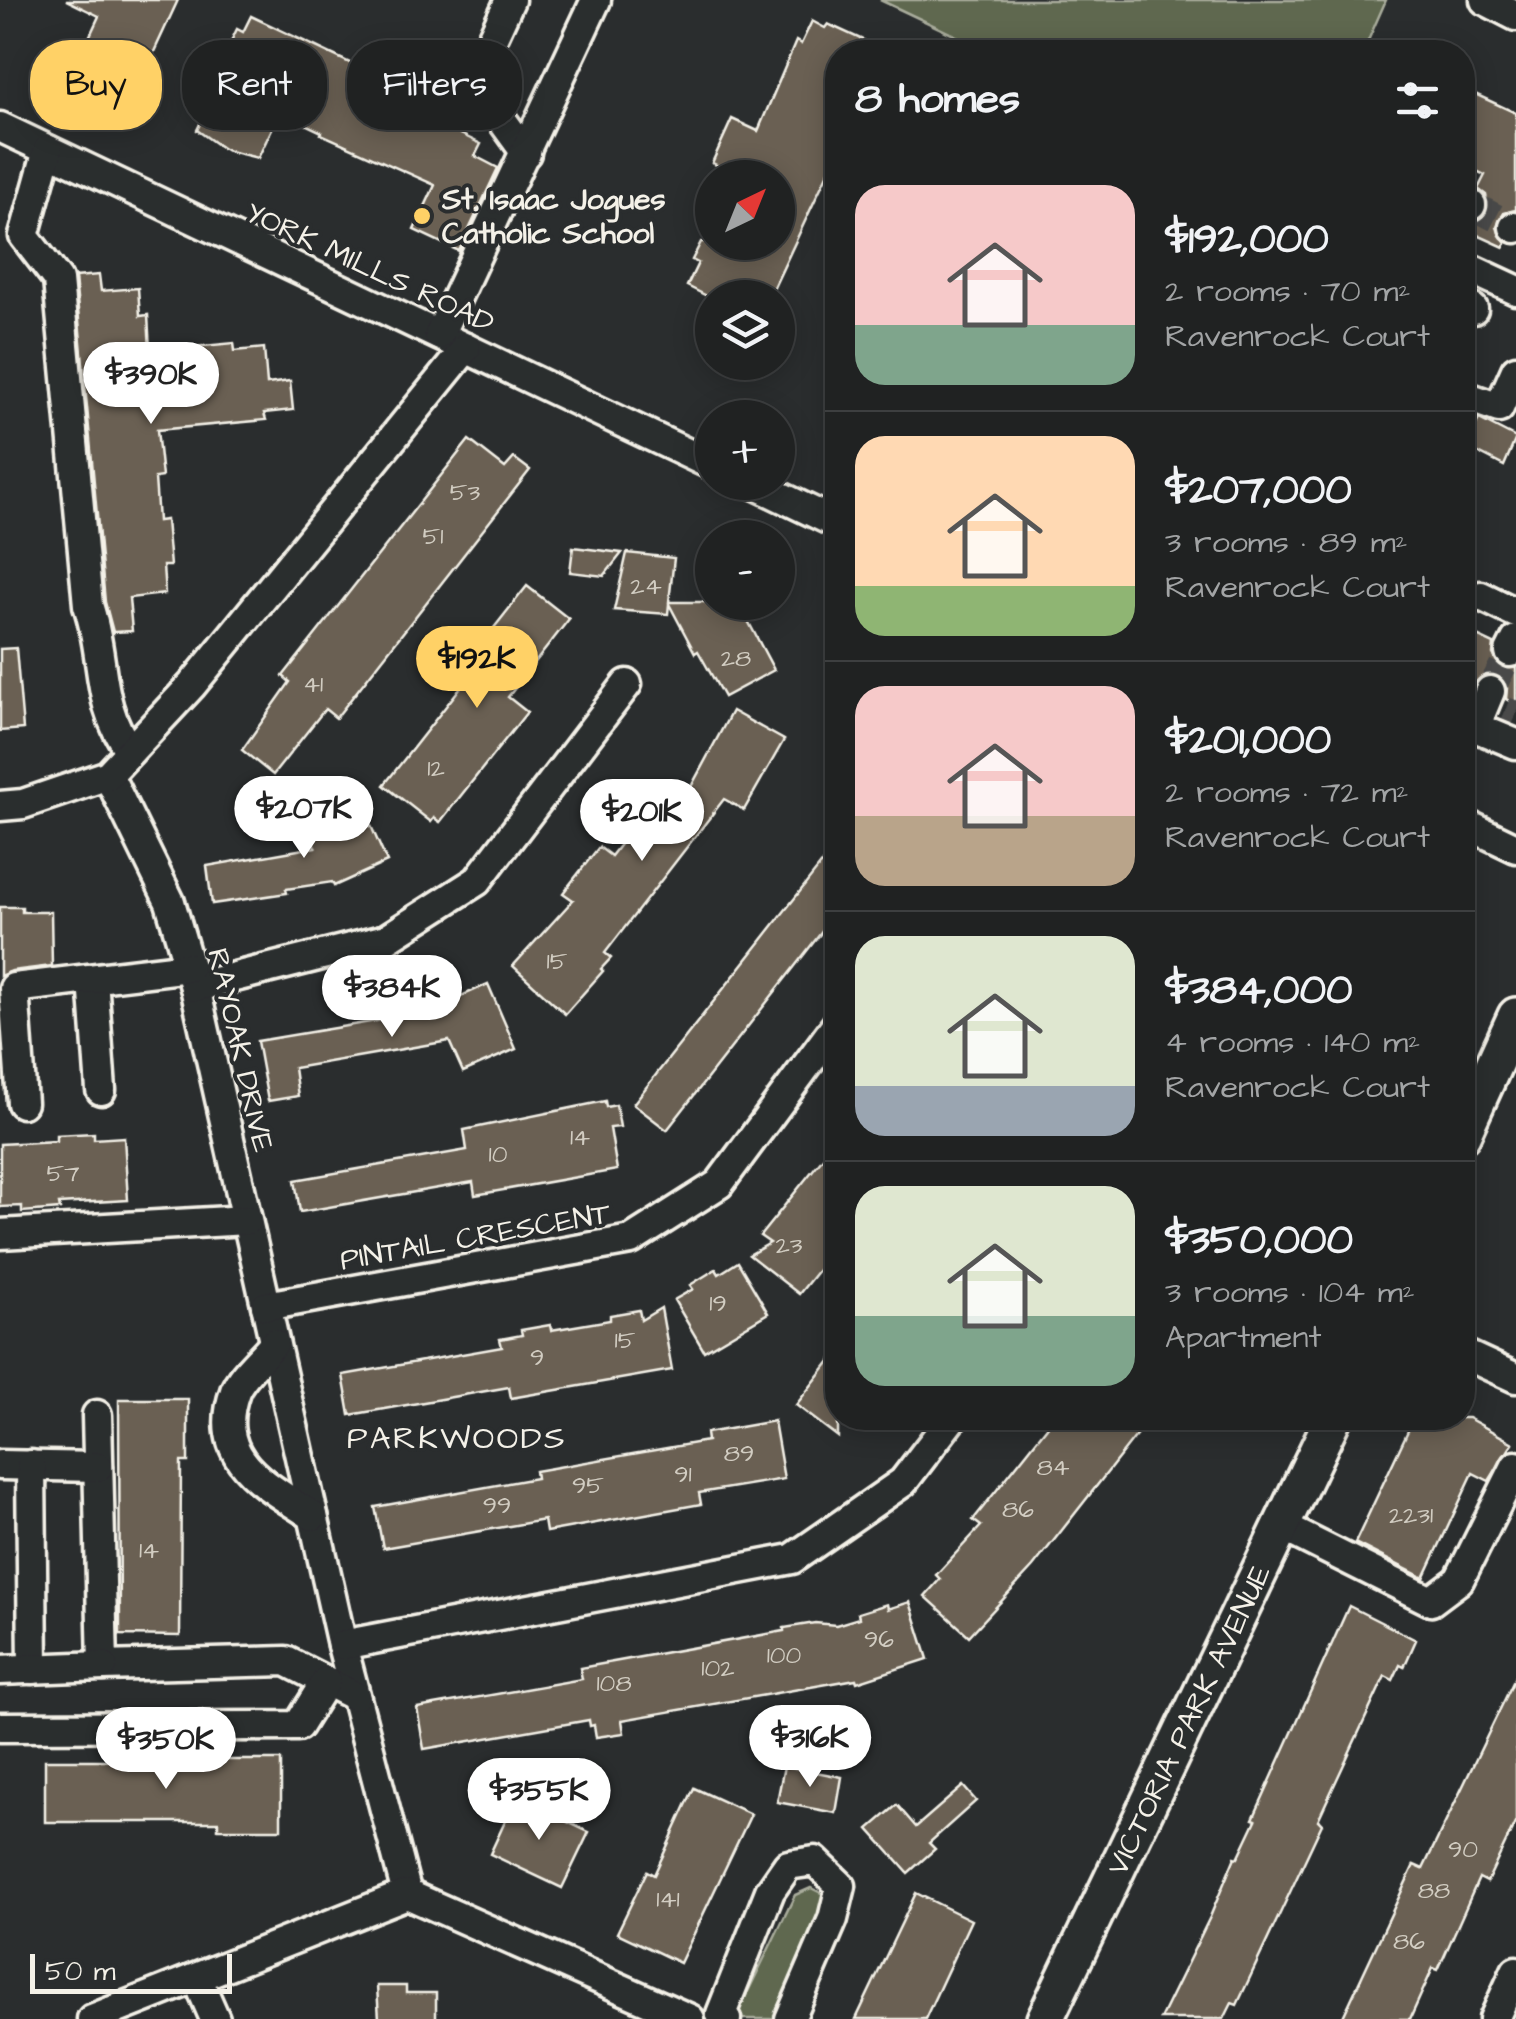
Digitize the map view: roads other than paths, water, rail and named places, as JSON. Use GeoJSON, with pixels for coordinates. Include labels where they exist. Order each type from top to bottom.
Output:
{"type":"FeatureCollection","features":[{"type":"Feature","properties":{"kind":"main road"},"geometry":{"type":"LineString","coordinates":[[1475,1106],[1516,1016]]}},
{"type":"Feature","properties":{"kind":"main road","name":"VICTORIA PARK AVENUE"},"geometry":{"type":"LineString","coordinates":[[1046,2019],[1327,1430]]}},
{"type":"Feature","properties":{"kind":"street"},"geometry":{"type":"LineString","coordinates":[[510,0],[473,80],[526,153]]}},
{"type":"Feature","properties":{"kind":"street"},"geometry":{"type":"LineString","coordinates":[[438,335],[596,0]]}},
{"type":"Feature","properties":{"kind":"street"},"geometry":{"type":"LineString","coordinates":[[1485,0],[1516,16]]}},
{"type":"Feature","properties":{"kind":"street","name":"YORK MILLS ROAD"},"geometry":{"type":"LineString","coordinates":[[0,127],[695,457]]}},
{"type":"Feature","properties":{"kind":"street"},"geometry":{"type":"LineString","coordinates":[[48,150],[12,237],[58,280],[88,605],[94,622],[104,698],[114,730],[130,751]]}},
{"type":"Feature","properties":{"kind":"street"},"geometry":{"type":"LineString","coordinates":[[1475,272],[1516,290]]}},
{"type":"Feature","properties":{"kind":"street"},"geometry":{"type":"LineString","coordinates":[[0,806],[23,804],[108,775],[192,685],[466,348]]}},
{"type":"Feature","properties":{"kind":"street"},"geometry":{"type":"LineString","coordinates":[[1475,400],[1507,411],[1516,370]]}},
{"type":"Feature","properties":{"kind":"street"},"geometry":{"type":"LineString","coordinates":[[788,500],[825,518]]}},
{"type":"Feature","properties":{"kind":"street"},"geometry":{"type":"LineString","coordinates":[[1481,596],[1516,612]]}},
{"type":"Feature","properties":{"kind":"street"},"geometry":{"type":"LineString","coordinates":[[22,1103],[7,988],[93,979],[192,977],[386,939],[477,881],[628,684]]}},
{"type":"Feature","properties":{"kind":"street"},"geometry":{"type":"LineString","coordinates":[[1484,711],[1516,744]]}},
{"type":"Feature","properties":{"kind":"street","name":"RAYOAK DRIVE"},"geometry":{"type":"LineString","coordinates":[[108,775],[170,902],[192,977],[342,1646],[407,1894]]}},
{"type":"Feature","properties":{"kind":"street"},"geometry":{"type":"LineString","coordinates":[[1475,828],[1516,848]]}},
{"type":"Feature","properties":{"kind":"street"},"geometry":{"type":"LineString","coordinates":[[93,979],[101,1090]]}},
{"type":"Feature","properties":{"kind":"street","name":"PINTAIL CRESCENT"},"geometry":{"type":"LineString","coordinates":[[266,1306],[632,1240],[719,1184],[825,1041]]}},
{"type":"Feature","properties":{"kind":"street"},"geometry":{"type":"LineString","coordinates":[[0,1234],[247,1220]]}},
{"type":"Feature","properties":{"kind":"street"},"geometry":{"type":"LineString","coordinates":[[274,1344],[236,1389],[229,1428],[237,1459],[263,1483],[313,1516]]}},
{"type":"Feature","properties":{"kind":"street"},"geometry":{"type":"LineString","coordinates":[[1475,1359],[1516,1378]]}},
{"type":"Feature","properties":{"kind":"street"},"geometry":{"type":"LineString","coordinates":[[97,1415],[103,1666]]}},
{"type":"Feature","properties":{"kind":"street"},"geometry":{"type":"LineString","coordinates":[[342,1646],[792,1559],[903,1482],[943,1430]]}},
{"type":"Feature","properties":{"kind":"street"},"geometry":{"type":"LineString","coordinates":[[0,1465],[98,1466]]}},
{"type":"Feature","properties":{"kind":"street"},"geometry":{"type":"LineString","coordinates":[[31,1466],[33,1669]]}},
{"type":"Feature","properties":{"kind":"street"},"geometry":{"type":"LineString","coordinates":[[1281,1526],[1431,1601],[1459,1580],[1516,1466]]}},
{"type":"Feature","properties":{"kind":"street"},"geometry":{"type":"LineString","coordinates":[[0,1670],[286,1661],[356,1696]]}},
{"type":"Feature","properties":{"kind":"street"},"geometry":{"type":"LineString","coordinates":[[0,1727],[298,1726],[326,1681]]}},
{"type":"Feature","properties":{"kind":"street"},"geometry":{"type":"LineString","coordinates":[[726,2019],[721,2014],[770,1891],[788,1865],[815,1860],[841,1886],[833,1920],[790,2019]]}},
{"type":"Feature","properties":{"kind":"street"},"geometry":{"type":"LineString","coordinates":[[92,2019],[407,1894],[690,2019]]}},
{"type":"Feature","properties":{"kind":"street"},"geometry":{"type":"LineString","coordinates":[[1494,2019],[1516,1971]]}},
{"type":"Feature","properties":{"kind":"street"},"geometry":{"type":"LineString","coordinates":[[197,1978],[215,2019]]}},
{"type":"Feature","properties":{"kind":"tunnel"},"geometry":{"type":"LineString","coordinates":[[1475,207],[1514,227]]}},
{"type":"Feature","properties":{"kind":"tunnel"},"geometry":{"type":"LineString","coordinates":[[1490,691],[1510,652]]}},
{"type":"Feature","properties":{"kind":"tunnel"},"geometry":{"type":"LineString","coordinates":[[1505,711],[1516,715]]}},
{"type":"Feature","properties":{"kind":"place","name":"St. Isaac Jogues Catholic School"},"geometry":{"type":"Point","coordinates":[422,216]}},
{"type":"Feature","properties":{"kind":"district","name":"PARKWOODS"},"geometry":{"type":"Point","coordinates":[457,1437]}}]}
